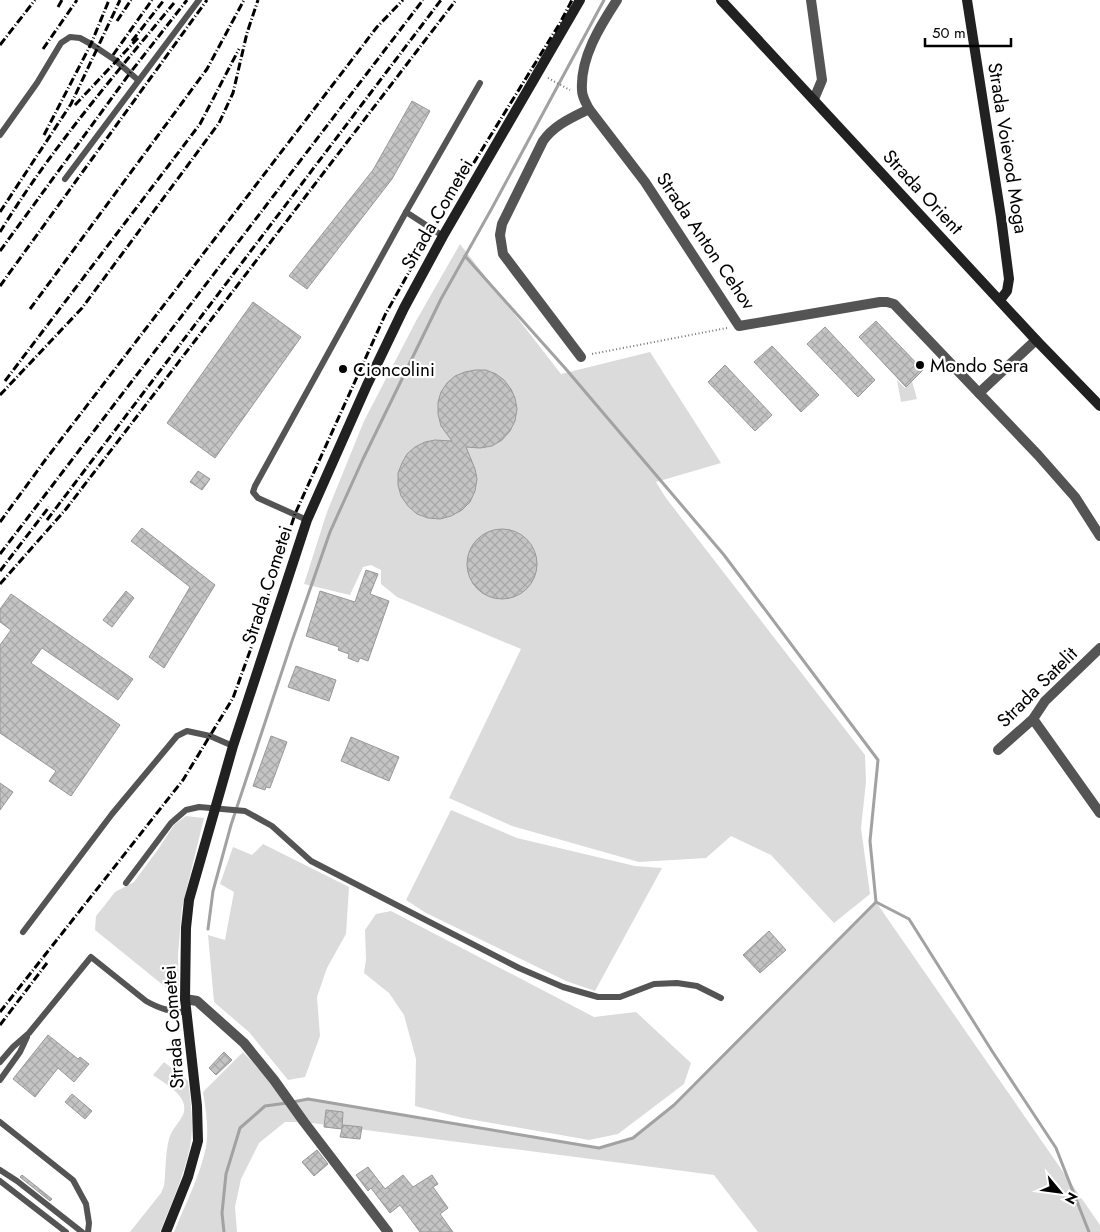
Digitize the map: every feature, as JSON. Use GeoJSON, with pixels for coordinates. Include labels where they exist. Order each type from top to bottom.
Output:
{"type":"FeatureCollection","features":[{"type":"Feature","properties":{"kind":"street","name":"Strada Cometei"},"geometry":{"type":"LineString","coordinates":[[166,1232],[188,1178],[198,1141],[197,1106],[185,999],[186,928],[190,900],[233,746],[307,520],[367,384],[404,308],[443,236],[580,0]]}},
{"type":"Feature","properties":{"kind":"street"},"geometry":{"type":"LineString","coordinates":[[581,356],[504,254],[500,235],[502,224],[548,133],[559,124],[588,109],[582,91],[584,66],[594,40],[617,0]]}},
{"type":"Feature","properties":{"kind":"street","name":"Strada Orient"},"geometry":{"type":"LineString","coordinates":[[721,0],[1036,340],[1100,406]]}},
{"type":"Feature","properties":{"kind":"street"},"geometry":{"type":"LineString","coordinates":[[811,0],[822,74],[821,85],[814,99]]}},
{"type":"Feature","properties":{"kind":"street","name":"Strada Voievod Moga"},"geometry":{"type":"LineString","coordinates":[[967,0],[1001,216],[1009,280],[1006,291],[1000,300]]}},
{"type":"Feature","properties":{"kind":"street","name":"Strada Anton Cehov"},"geometry":{"type":"LineString","coordinates":[[588,109],[645,182],[739,326],[887,302],[900,309],[979,393]]}},
{"type":"Feature","properties":{"kind":"street"},"geometry":{"type":"LineString","coordinates":[[1036,340],[979,393],[1038,455],[1074,497],[1100,536]]}},
{"type":"Feature","properties":{"kind":"street","name":"Strada Satelit"},"geometry":{"type":"LineString","coordinates":[[998,750],[1033,719],[1045,701],[1100,648]]}},
{"type":"Feature","properties":{"kind":"street"},"geometry":{"type":"LineString","coordinates":[[1033,719],[1100,813]]}},
{"type":"Feature","properties":{"kind":"street"},"geometry":{"type":"LineString","coordinates":[[185,999],[197,1001],[221,1020],[244,1043],[388,1232]]}},
{"type":"Feature","properties":{"kind":"lane"},"geometry":{"type":"LineString","coordinates":[[65,179],[199,0]]}},
{"type":"Feature","properties":{"kind":"lane"},"geometry":{"type":"LineString","coordinates":[[0,135],[37,83],[61,43],[70,38],[80,38],[91,44],[115,60],[138,80]]}},
{"type":"Feature","properties":{"kind":"lane"},"geometry":{"type":"LineString","coordinates":[[307,520],[254,496],[255,486],[406,212],[480,83]]}},
{"type":"Feature","properties":{"kind":"lane"},"geometry":{"type":"LineString","coordinates":[[406,212],[443,236]]}},
{"type":"Feature","properties":{"kind":"lane"},"geometry":{"type":"LineString","coordinates":[[23,932],[112,814],[177,736],[187,731],[210,736],[233,746]]}},
{"type":"Feature","properties":{"kind":"lane"},"geometry":{"type":"LineString","coordinates":[[126,883],[172,823],[186,810],[199,807],[246,811],[272,826],[311,861],[519,968],[563,987],[598,997],[620,997],[654,984],[677,983],[697,986],[721,998]]}},
{"type":"Feature","properties":{"kind":"lane"},"geometry":{"type":"LineString","coordinates":[[0,1062],[28,1033],[91,957],[151,1004],[166,1011],[187,1012]]}},
{"type":"Feature","properties":{"kind":"lane"},"geometry":{"type":"LineString","coordinates":[[0,1080],[20,1052],[28,1033]]}},
{"type":"Feature","properties":{"kind":"lane"},"geometry":{"type":"LineString","coordinates":[[0,1122],[73,1180],[86,1204],[89,1223],[88,1232]]}},
{"type":"Feature","properties":{"kind":"lane"},"geometry":{"type":"LineString","coordinates":[[0,1170],[82,1232]]}},
{"type":"Feature","properties":{"kind":"lane"},"geometry":{"type":"LineString","coordinates":[[0,1181],[66,1232]]}},
{"type":"Feature","properties":{"kind":"path"},"geometry":{"type":"LineString","coordinates":[[552,80],[570,90]]}},
{"type":"Feature","properties":{"kind":"path"},"geometry":{"type":"LineString","coordinates":[[581,356],[739,326]]}},
{"type":"Feature","properties":{"kind":"shaded area"},"geometry":{"type":"Polygon","coordinates":[[[460,244],[561,374],[650,352],[721,463],[656,482],[666,498],[865,755],[866,782],[861,828],[870,894],[834,923],[771,855],[731,836],[706,858],[639,862],[512,826],[449,798],[521,649],[397,597],[381,584],[381,570],[371,565],[363,567],[350,595],[304,584],[327,512],[364,421],[416,321],[460,244]]]}},
{"type":"Feature","properties":{"kind":"shaded area"},"geometry":{"type":"Polygon","coordinates":[[[897,380],[905,388],[912,381],[917,399],[901,402],[897,380]]]}},
{"type":"Feature","properties":{"kind":"shaded area"},"geometry":{"type":"Polygon","coordinates":[[[451,810],[517,838],[635,866],[662,868],[595,991],[566,981],[426,913],[406,900],[451,810]]]}},
{"type":"Feature","properties":{"kind":"shaded area"},"geometry":{"type":"Polygon","coordinates":[[[186,816],[204,818],[182,908],[178,955],[179,998],[95,930],[96,916],[115,892],[134,882],[174,825],[186,816]]]}},
{"type":"Feature","properties":{"kind":"shaded area"},"geometry":{"type":"Polygon","coordinates":[[[263,844],[349,887],[346,934],[327,968],[317,997],[320,1036],[305,1077],[288,1080],[249,1032],[214,1002],[208,935],[225,940],[234,892],[220,884],[233,847],[252,855],[263,844]]]}},
{"type":"Feature","properties":{"kind":"shaded area"},"geometry":{"type":"Polygon","coordinates":[[[876,902],[1100,1225],[1100,1232],[758,1232],[714,1175],[304,1122],[285,1122],[259,1143],[241,1179],[235,1207],[237,1232],[174,1232],[196,1180],[206,1147],[207,1126],[203,1092],[243,1052],[289,1101],[308,1099],[599,1148],[633,1138],[674,1105],[876,902]]]}},
{"type":"Feature","properties":{"kind":"shaded area"},"geometry":{"type":"Polygon","coordinates":[[[391,911],[594,1017],[636,1012],[691,1063],[684,1084],[618,1134],[589,1140],[463,1118],[415,1106],[416,1059],[404,1015],[389,993],[364,973],[366,959],[365,930],[376,914],[391,911]]]}},
{"type":"Feature","properties":{"kind":"shaded area"},"geometry":{"type":"Polygon","coordinates":[[[164,1062],[188,1081],[192,1123],[190,1147],[181,1179],[160,1232],[130,1232],[161,1193],[164,1186],[169,1139],[184,1112],[184,1106],[179,1095],[153,1075],[164,1062]]]}},
{"type":"Feature","properties":{"kind":"building"},"geometry":{"type":"Polygon","coordinates":[[[412,101],[430,111],[392,179],[307,289],[289,276],[373,170],[412,101]]]}},
{"type":"Feature","properties":{"kind":"building"},"geometry":{"type":"Polygon","coordinates":[[[253,302],[301,337],[215,458],[167,423],[253,302]]]}},
{"type":"Feature","properties":{"kind":"building"},"geometry":{"type":"Polygon","coordinates":[[[876,321],[923,370],[906,387],[859,337],[876,321]]]}},
{"type":"Feature","properties":{"kind":"building"},"geometry":{"type":"Polygon","coordinates":[[[825,327],[875,380],[858,397],[807,344],[825,327]]]}},
{"type":"Feature","properties":{"kind":"building"},"geometry":{"type":"Polygon","coordinates":[[[772,346],[819,395],[801,412],[754,362],[772,346]]]}},
{"type":"Feature","properties":{"kind":"building"},"geometry":{"type":"Polygon","coordinates":[[[725,365],[772,415],[755,431],[708,382],[725,365]]]}},
{"type":"Feature","properties":{"kind":"building"},"geometry":{"type":"Polygon","coordinates":[[[475,370],[486,370],[504,380],[515,398],[517,409],[515,421],[510,431],[502,440],[492,446],[480,448],[466,447],[477,479],[475,491],[470,502],[462,510],[451,516],[440,519],[428,518],[417,514],[401,496],[398,485],[398,473],[407,454],[415,447],[435,440],[452,441],[441,426],[438,414],[438,402],[441,392],[455,376],[475,370]]]}},
{"type":"Feature","properties":{"kind":"building"},"geometry":{"type":"Polygon","coordinates":[[[198,471],[210,479],[202,490],[190,482],[198,471]]]}},
{"type":"Feature","properties":{"kind":"building"},"geometry":{"type":"Polygon","coordinates":[[[142,528],[215,585],[164,668],[149,657],[190,587],[131,541],[142,528]]]}},
{"type":"Feature","properties":{"kind":"building"},"geometry":{"type":"Polygon","coordinates":[[[509,529],[522,535],[531,544],[535,550],[537,564],[535,578],[527,589],[516,597],[495,599],[488,597],[477,589],[469,578],[467,557],[469,550],[477,539],[488,531],[509,529]]]}},
{"type":"Feature","properties":{"kind":"building"},"geometry":{"type":"Polygon","coordinates":[[[366,570],[378,574],[370,594],[389,601],[368,661],[360,658],[358,662],[348,658],[349,654],[338,650],[339,647],[306,636],[320,591],[355,602],[366,570]]]}},
{"type":"Feature","properties":{"kind":"building"},"geometry":{"type":"Polygon","coordinates":[[[126,591],[134,598],[112,627],[103,620],[126,591]]]}},
{"type":"Feature","properties":{"kind":"building"},"geometry":{"type":"Polygon","coordinates":[[[11,594],[133,679],[118,700],[42,648],[31,663],[120,725],[71,796],[49,781],[56,771],[0,733],[0,645],[11,630],[0,622],[0,609],[11,594]]]}},
{"type":"Feature","properties":{"kind":"building"},"geometry":{"type":"Polygon","coordinates":[[[296,666],[336,680],[329,701],[288,687],[296,666]]]}},
{"type":"Feature","properties":{"kind":"building"},"geometry":{"type":"Polygon","coordinates":[[[271,736],[287,742],[270,788],[266,787],[265,790],[253,786],[271,736]]]}},
{"type":"Feature","properties":{"kind":"building"},"geometry":{"type":"Polygon","coordinates":[[[351,737],[399,757],[389,781],[341,761],[351,737]]]}},
{"type":"Feature","properties":{"kind":"building"},"geometry":{"type":"Polygon","coordinates":[[[0,783],[13,792],[0,810],[0,783]]]}},
{"type":"Feature","properties":{"kind":"building"},"geometry":{"type":"Polygon","coordinates":[[[769,931],[786,950],[760,973],[743,955],[769,931]]]}},
{"type":"Feature","properties":{"kind":"building"},"geometry":{"type":"Polygon","coordinates":[[[48,1035],[78,1059],[80,1057],[89,1064],[74,1082],[58,1068],[35,1097],[13,1079],[48,1035]]]}},
{"type":"Feature","properties":{"kind":"building"},"geometry":{"type":"Polygon","coordinates":[[[224,1052],[232,1060],[216,1075],[209,1068],[224,1052]]]}},
{"type":"Feature","properties":{"kind":"building"},"geometry":{"type":"Polygon","coordinates":[[[72,1094],[92,1111],[85,1119],[65,1102],[72,1094]]]}},
{"type":"Feature","properties":{"kind":"building"},"geometry":{"type":"Polygon","coordinates":[[[326,1110],[343,1112],[342,1128],[343,1125],[362,1127],[360,1139],[340,1137],[342,1129],[324,1127],[326,1110]]]}},
{"type":"Feature","properties":{"kind":"building"},"geometry":{"type":"Polygon","coordinates":[[[317,1150],[328,1164],[314,1176],[302,1162],[317,1150]]]}},
{"type":"Feature","properties":{"kind":"building"},"geometry":{"type":"Polygon","coordinates":[[[368,1167],[385,1189],[403,1175],[413,1187],[432,1175],[438,1184],[433,1187],[448,1208],[440,1214],[453,1232],[420,1232],[400,1205],[390,1213],[371,1188],[368,1191],[356,1175],[368,1167]]]}},
{"type":"Feature","properties":{"kind":"building"},"geometry":{"type":"Polygon","coordinates":[[[22,1175],[52,1199],[50,1201],[20,1177],[22,1175]]]}},
{"type":"Feature","properties":{"kind":"waterway"},"geometry":{"type":"LineString","coordinates":[[208,929],[213,891],[231,825],[330,532],[363,459],[441,299],[604,0]]}},
{"type":"Feature","properties":{"kind":"waterway"},"geometry":{"type":"LineString","coordinates":[[465,256],[565,368],[724,555],[878,760],[870,841],[876,902]]}},
{"type":"Feature","properties":{"kind":"waterway"},"geometry":{"type":"LineString","coordinates":[[293,1102],[308,1099],[599,1148],[633,1138],[674,1105],[876,902],[909,919],[1056,1148],[1089,1232]]}},
{"type":"Feature","properties":{"kind":"waterway"},"geometry":{"type":"LineString","coordinates":[[224,1232],[222,1213],[226,1174],[240,1128],[265,1106],[287,1103]]}},
{"type":"Feature","properties":{"kind":"railway"},"geometry":{"type":"LineString","coordinates":[[0,45],[35,0]]}},
{"type":"Feature","properties":{"kind":"railway"},"geometry":{"type":"LineString","coordinates":[[58,7],[62,0]]}},
{"type":"Feature","properties":{"kind":"railway"},"geometry":{"type":"LineString","coordinates":[[43,49],[77,0]]}},
{"type":"Feature","properties":{"kind":"railway"},"geometry":{"type":"LineString","coordinates":[[44,135],[91,44],[109,0]]}},
{"type":"Feature","properties":{"kind":"railway"},"geometry":{"type":"LineString","coordinates":[[0,212],[71,104],[120,0]]}},
{"type":"Feature","properties":{"kind":"railway"},"geometry":{"type":"LineString","coordinates":[[117,21],[131,0]]}},
{"type":"Feature","properties":{"kind":"railway"},"geometry":{"type":"LineString","coordinates":[[113,55],[152,0]]}},
{"type":"Feature","properties":{"kind":"railway"},"geometry":{"type":"LineString","coordinates":[[132,41],[164,0]]}},
{"type":"Feature","properties":{"kind":"railway"},"geometry":{"type":"LineString","coordinates":[[0,251],[130,73],[187,0]]}},
{"type":"Feature","properties":{"kind":"railway"},"geometry":{"type":"LineString","coordinates":[[0,286],[207,0]]}},
{"type":"Feature","properties":{"kind":"railway"},"geometry":{"type":"LineString","coordinates":[[30,309],[207,69],[244,0]]}},
{"type":"Feature","properties":{"kind":"railway"},"geometry":{"type":"LineString","coordinates":[[0,395],[82,308],[219,123],[233,93],[247,33],[258,0]]}},
{"type":"Feature","properties":{"kind":"railway"},"geometry":{"type":"LineString","coordinates":[[0,522],[46,459],[377,27],[403,0]]}},
{"type":"Feature","properties":{"kind":"railway"},"geometry":{"type":"LineString","coordinates":[[0,554],[423,0]]}},
{"type":"Feature","properties":{"kind":"railway"},"geometry":{"type":"LineString","coordinates":[[47,520],[441,0]]}},
{"type":"Feature","properties":{"kind":"railway"},"geometry":{"type":"LineString","coordinates":[[0,584],[66,509],[456,0]]}},
{"type":"Feature","properties":{"kind":"railway"},"geometry":{"type":"LineString","coordinates":[[0,1012],[183,780],[233,698],[295,514],[385,315],[433,229],[560,23],[572,0]]}},
{"type":"Feature","properties":{"kind":"railway"},"geometry":{"type":"LineString","coordinates":[[0,232],[61,143],[105,86],[174,3]]}},
{"type":"Feature","properties":{"kind":"railway"},"geometry":{"type":"LineString","coordinates":[[75,105],[138,38]]}},
{"type":"Feature","properties":{"kind":"railway"},"geometry":{"type":"LineString","coordinates":[[5,381],[200,124],[239,49]]}},
{"type":"Feature","properties":{"kind":"railway"},"geometry":{"type":"LineString","coordinates":[[0,571],[49,507]]}},
{"type":"Feature","properties":{"kind":"railway"},"geometry":{"type":"LineString","coordinates":[[0,1025],[47,963]]}},
{"type":"Feature","properties":{"kind":"place","name":"Mondo Sera"},"geometry":{"type":"Point","coordinates":[920,365]}},
{"type":"Feature","properties":{"kind":"place","name":"Cioncolini"},"geometry":{"type":"Point","coordinates":[343,369]}}]}
